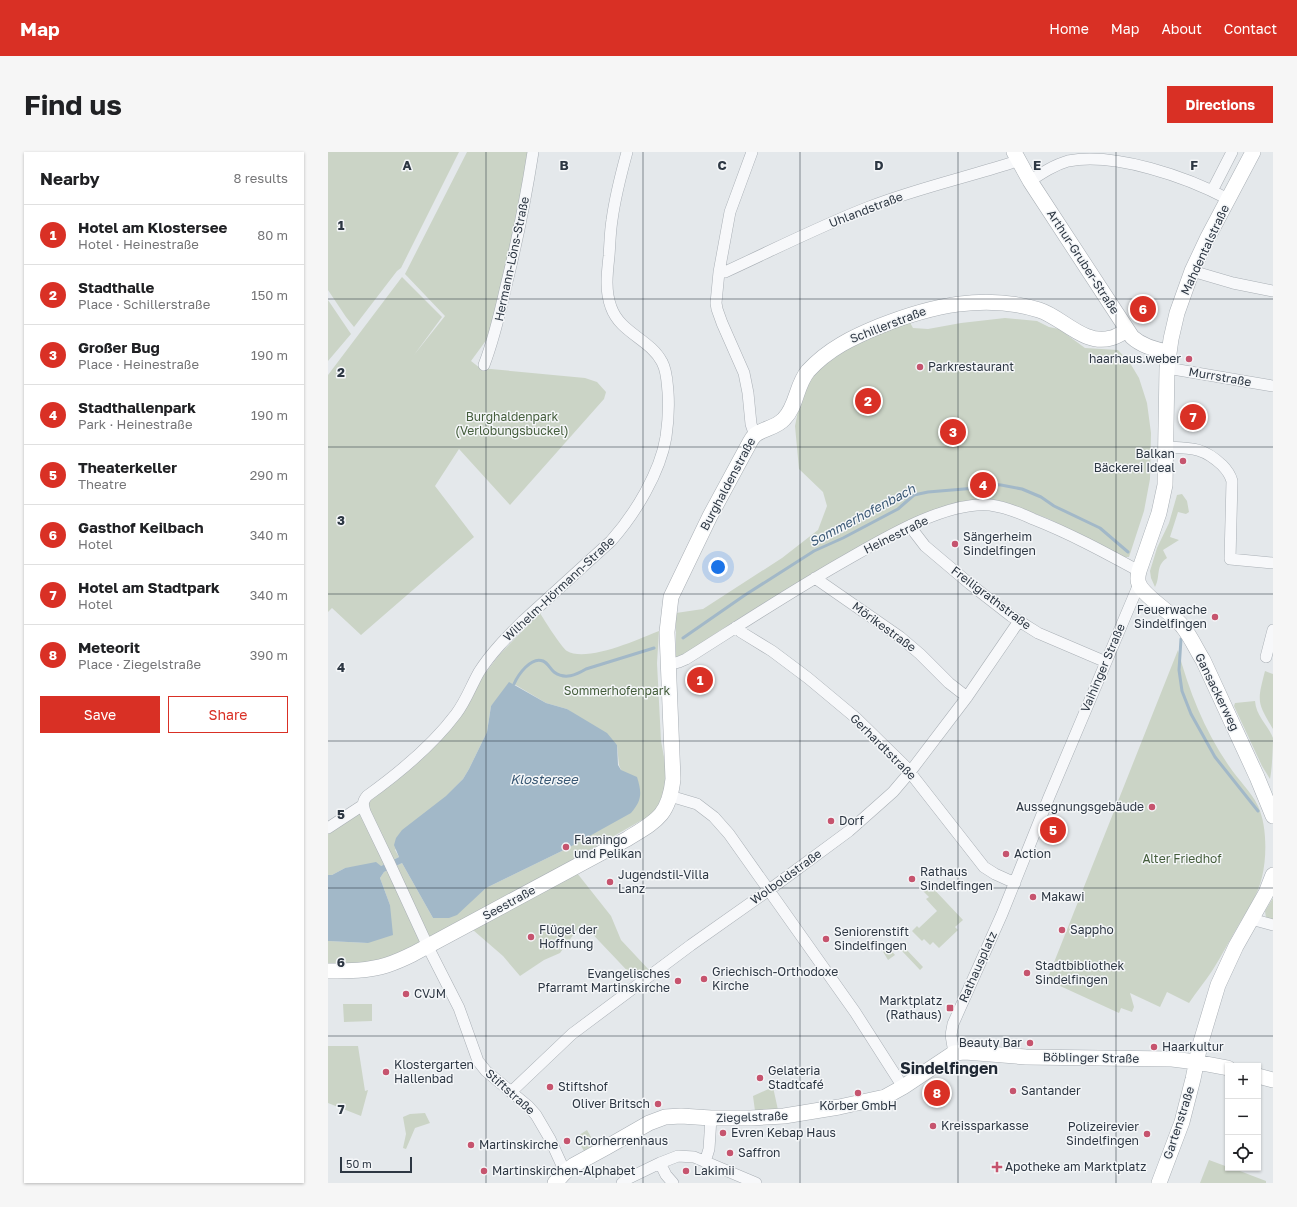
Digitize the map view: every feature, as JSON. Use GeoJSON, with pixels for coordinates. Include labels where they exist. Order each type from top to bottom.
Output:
{"type":"FeatureCollection","features":[{"type":"Feature","properties":{"kind":"main road","name":"Mahdentalstraße"},"geometry":{"type":"LineString","coordinates":[[1169,352],[1177,313],[1192,271],[1208,237],[1253,152]]}},
{"type":"Feature","properties":{"kind":"main road","name":"Arthur-Gruber-Straße"},"geometry":{"type":"LineString","coordinates":[[1016,156],[1030,181],[1132,337],[1137,342],[1157,350],[1169,352]]}},
{"type":"Feature","properties":{"kind":"main road","name":"Schillerstraße"},"geometry":{"type":"LineString","coordinates":[[755,436],[784,420],[793,405],[808,371],[828,353],[842,343],[858,335],[899,318],[926,310],[951,304],[981,302],[1005,303],[1032,308],[1048,313],[1077,332],[1097,339],[1104,340],[1112,338],[1127,330]]}},
{"type":"Feature","properties":{"kind":"main road","name":"Vaihinger Straße"},"geometry":{"type":"LineString","coordinates":[[1139,578],[1165,486],[1167,368],[1169,352]]}},
{"type":"Feature","properties":{"kind":"main road","name":"Burghaldenstraße"},"geometry":{"type":"LineString","coordinates":[[670,796],[673,768],[667,624],[670,597],[710,516],[750,442],[755,436]]}},
{"type":"Feature","properties":{"kind":"main road","name":"Gansackerweg"},"geometry":{"type":"LineString","coordinates":[[1139,578],[1148,595],[1178,621],[1194,645],[1257,777],[1273,816]]}},
{"type":"Feature","properties":{"kind":"main road","name":"Seestraße"},"geometry":{"type":"LineString","coordinates":[[328,971],[369,970],[388,965],[413,954],[627,839],[650,825],[662,813],[670,796]]}},
{"type":"Feature","properties":{"kind":"main road","name":"Gartenstraße"},"geometry":{"type":"LineString","coordinates":[[1159,1183],[1182,1122],[1208,1014],[1218,986],[1236,946],[1266,893],[1273,876]]}},
{"type":"Feature","properties":{"kind":"main road","name":"Böblinger Straße"},"geometry":{"type":"LineString","coordinates":[[954,1053],[966,1052],[1026,1057],[1160,1059],[1196,1062],[1225,1067]]}},
{"type":"Feature","properties":{"kind":"main road","name":"Ziegelstraße"},"geometry":{"type":"LineString","coordinates":[[560,1178],[574,1164],[607,1148],[650,1123],[666,1118],[681,1116],[711,1118],[784,1116],[815,1112],[885,1097],[903,1087],[954,1053]]}},
{"type":"Feature","properties":{"kind":"main road"},"geometry":{"type":"LineString","coordinates":[[1261,1077],[1273,1080]]}},
{"type":"Feature","properties":{"kind":"street","name":"Hermann-Löns-Straße"},"geometry":{"type":"LineString","coordinates":[[484,365],[493,342],[522,219],[533,152]]}},
{"type":"Feature","properties":{"kind":"street","name":"Wilhelm-Hörmann-Straße"},"geometry":{"type":"LineString","coordinates":[[328,828],[363,805],[363,801],[367,796],[410,762],[443,730],[460,708],[486,662],[523,621],[620,532],[638,505],[654,475],[666,438],[668,396],[666,372],[657,355],[617,320],[611,308],[607,288],[612,220],[628,152]]}},
{"type":"Feature","properties":{"kind":"street","name":"Burghaldenstraße"},"geometry":{"type":"LineString","coordinates":[[752,152],[730,212],[716,290],[717,310],[744,373],[748,393],[751,424],[755,436]]}},
{"type":"Feature","properties":{"kind":"street","name":"Mahdentalstraße"},"geometry":{"type":"LineString","coordinates":[[1212,191],[1232,152]]}},
{"type":"Feature","properties":{"kind":"street","name":"Uhlandstraße"},"geometry":{"type":"LineString","coordinates":[[719,272],[725,272],[828,224],[869,207],[922,189],[1011,163],[1016,156]]}},
{"type":"Feature","properties":{"kind":"street"},"geometry":{"type":"LineString","coordinates":[[1030,181],[1049,169],[1069,161],[1094,158],[1113,159],[1127,161],[1166,172],[1228,199]]}},
{"type":"Feature","properties":{"kind":"street"},"geometry":{"type":"LineString","coordinates":[[1192,271],[1233,283],[1273,291]]}},
{"type":"Feature","properties":{"kind":"street","name":"Murrstraße"},"geometry":{"type":"LineString","coordinates":[[1167,368],[1273,386]]}},
{"type":"Feature","properties":{"kind":"street"},"geometry":{"type":"LineString","coordinates":[[1166,447],[1191,448],[1204,452],[1217,461],[1229,474],[1232,481],[1230,559],[1273,563]]}},
{"type":"Feature","properties":{"kind":"street","name":"Heinestraße"},"geometry":{"type":"LineString","coordinates":[[668,665],[686,659],[815,578],[911,525],[951,510],[978,505],[996,506],[1022,514],[1075,536],[1139,578]]}},
{"type":"Feature","properties":{"kind":"street","name":"Freiligrathstraße"},"geometry":{"type":"LineString","coordinates":[[911,525],[925,546],[970,584],[1019,621],[1038,633],[1106,662]]}},
{"type":"Feature","properties":{"kind":"street","name":"Mörikestraße"},"geometry":{"type":"LineString","coordinates":[[815,578],[900,637],[920,654],[949,683],[967,697]]}},
{"type":"Feature","properties":{"kind":"street","name":"Vaihinger Straße"},"geometry":{"type":"LineString","coordinates":[[1015,883],[1139,578]]}},
{"type":"Feature","properties":{"kind":"street","name":"Wolboldstraße"},"geometry":{"type":"LineString","coordinates":[[511,1092],[572,1034],[862,820],[893,792],[967,697],[1019,621]]}},
{"type":"Feature","properties":{"kind":"street","name":"Gerhardtstraße"},"geometry":{"type":"LineString","coordinates":[[736,627],[740,632],[791,664],[856,718],[910,772],[984,867],[994,874],[1015,883]]}},
{"type":"Feature","properties":{"kind":"street"},"geometry":{"type":"LineString","coordinates":[[1266,657],[1273,630]]}},
{"type":"Feature","properties":{"kind":"street"},"geometry":{"type":"LineString","coordinates":[[670,796],[697,804],[711,814],[729,834],[855,1012],[903,1087]]}},
{"type":"Feature","properties":{"kind":"street"},"geometry":{"type":"LineString","coordinates":[[363,805],[364,812],[391,865],[427,946]]}},
{"type":"Feature","properties":{"kind":"street","name":"Rathausplatz"},"geometry":{"type":"LineString","coordinates":[[954,1053],[951,1035],[953,1024],[1015,883]]}},
{"type":"Feature","properties":{"kind":"street"},"geometry":{"type":"LineString","coordinates":[[1251,919],[1273,925]]}},
{"type":"Feature","properties":{"kind":"street","name":"Stiftstraße"},"geometry":{"type":"LineString","coordinates":[[427,946],[459,1008],[478,1062],[486,1071],[536,1115],[550,1139],[560,1178]]}},
{"type":"Feature","properties":{"kind":"street"},"geometry":{"type":"LineString","coordinates":[[705,1162],[709,1149],[711,1118]]}},
{"type":"Feature","properties":{"kind":"street"},"geometry":{"type":"LineString","coordinates":[[622,1183],[627,1179],[660,1163],[678,1156],[694,1157],[756,1183]]}},
{"type":"Feature","properties":{"kind":"street"},"geometry":{"type":"LineString","coordinates":[[660,1163],[673,1183]]}},
{"type":"Feature","properties":{"kind":"green space"},"geometry":{"type":"Polygon","coordinates":[[[328,152],[459,152],[401,268],[397,271],[354,327],[328,290],[328,152]]]}},
{"type":"Feature","properties":{"kind":"green space","name":"Burghaldenpark (Verlobungsbuckel)"},"geometry":{"type":"Polygon","coordinates":[[[467,152],[530,152],[529,163],[490,335],[471,361],[480,368],[585,378],[597,382],[606,392],[604,399],[510,505],[459,449],[435,486],[474,537],[361,635],[332,608],[328,612],[328,375],[402,277],[442,317],[414,355],[445,316],[405,274],[467,152]]]}},
{"type":"Feature","properties":{"kind":"green space"},"geometry":{"type":"Polygon","coordinates":[[[328,300],[351,334],[328,361],[328,300]]]}},
{"type":"Feature","properties":{"kind":"green space"},"geometry":{"type":"Polygon","coordinates":[[[1005,318],[1037,321],[1049,327],[1059,329],[1085,348],[1118,350],[1130,363],[1139,378],[1147,403],[1151,433],[1150,479],[1144,511],[1129,557],[1124,557],[1049,519],[1009,504],[970,501],[840,560],[767,601],[719,631],[676,661],[676,613],[703,609],[782,558],[818,530],[827,506],[823,492],[799,469],[795,426],[799,406],[807,386],[822,365],[841,350],[908,319],[913,328],[928,329],[961,323],[1005,318]]]}},
{"type":"Feature","properties":{"kind":"green space"},"geometry":{"type":"Polygon","coordinates":[[[1182,494],[1187,501],[1189,512],[1186,514],[1178,512],[1170,537],[1179,540],[1163,550],[1167,558],[1161,564],[1155,587],[1150,571],[1157,548],[1169,523],[1177,495],[1182,494]]]}},
{"type":"Feature","properties":{"kind":"green space","name":"Sommerhofenpark"},"geometry":{"type":"Polygon","coordinates":[[[540,613],[553,634],[565,649],[576,654],[599,652],[626,644],[659,631],[657,663],[661,741],[668,778],[656,812],[425,944],[393,957],[363,964],[328,964],[328,941],[368,943],[390,905],[380,878],[384,872],[402,863],[433,918],[472,900],[486,888],[568,848],[621,770],[617,745],[567,709],[546,703],[514,684],[491,706],[487,732],[463,779],[395,850],[399,857],[381,866],[345,868],[332,875],[328,875],[328,825],[354,815],[427,751],[499,655],[540,613]]]}},
{"type":"Feature","properties":{"kind":"green space","name":"Alter Friedhof"},"geometry":{"type":"Polygon","coordinates":[[[1178,650],[1187,681],[1212,739],[1220,753],[1236,776],[1252,795],[1258,806],[1265,832],[1264,869],[1258,890],[1252,903],[1212,971],[1189,1003],[1167,992],[1160,1007],[1130,993],[1134,1007],[1132,1012],[1121,1008],[1119,1013],[1047,980],[1178,650]]]}},
{"type":"Feature","properties":{"kind":"green space"},"geometry":{"type":"Polygon","coordinates":[[[1265,671],[1273,674],[1273,729],[1261,707],[1260,702],[1265,671]]]}},
{"type":"Feature","properties":{"kind":"green space"},"geometry":{"type":"Polygon","coordinates":[[[1255,701],[1260,716],[1273,738],[1270,779],[1262,766],[1234,706],[1235,703],[1255,701]]]}},
{"type":"Feature","properties":{"kind":"green space"},"geometry":{"type":"Polygon","coordinates":[[[577,873],[611,916],[621,940],[650,971],[637,981],[582,923],[560,953],[544,960],[520,976],[503,956],[473,930],[577,873]]]}},
{"type":"Feature","properties":{"kind":"green space"},"geometry":{"type":"Polygon","coordinates":[[[929,884],[963,920],[955,927],[958,930],[939,948],[933,942],[930,945],[924,939],[922,941],[912,931],[917,926],[919,928],[937,911],[926,899],[929,897],[923,891],[929,884]]]}},
{"type":"Feature","properties":{"kind":"green space"},"geometry":{"type":"Polygon","coordinates":[[[1273,898],[1273,919],[1266,918],[1265,911],[1273,898]]]}},
{"type":"Feature","properties":{"kind":"green space"},"geometry":{"type":"Polygon","coordinates":[[[887,946],[895,955],[888,960],[882,950],[887,946]]]}},
{"type":"Feature","properties":{"kind":"green space"},"geometry":{"type":"Polygon","coordinates":[[[905,948],[923,967],[920,970],[902,951],[905,948]]]}},
{"type":"Feature","properties":{"kind":"green space"},"geometry":{"type":"Polygon","coordinates":[[[343,1004],[372,1004],[372,1021],[344,1022],[343,1004]]]}},
{"type":"Feature","properties":{"kind":"green space"},"geometry":{"type":"Polygon","coordinates":[[[328,1046],[358,1046],[365,1091],[368,1090],[361,1116],[328,1103],[328,1046]]]}},
{"type":"Feature","properties":{"kind":"green space"},"geometry":{"type":"Polygon","coordinates":[[[773,1087],[778,1110],[755,1111],[753,1096],[773,1087]]]}},
{"type":"Feature","properties":{"kind":"green space"},"geometry":{"type":"Polygon","coordinates":[[[425,1113],[430,1123],[415,1128],[406,1149],[403,1148],[406,1134],[403,1117],[410,1114],[425,1113]]]}},
{"type":"Feature","properties":{"kind":"green space"},"geometry":{"type":"Polygon","coordinates":[[[587,1130],[595,1144],[584,1151],[576,1137],[587,1130]]]}},
{"type":"Feature","properties":{"kind":"green space"},"geometry":{"type":"Polygon","coordinates":[[[1209,1160],[1225,1166],[1225,1171],[1240,1171],[1266,1181],[1266,1183],[1200,1183],[1209,1160]]]}},
{"type":"Feature","properties":{"kind":"water","name":"Klostersee"},"geometry":{"type":"Polygon","coordinates":[[[509,682],[546,703],[567,709],[607,733],[617,745],[618,765],[621,770],[637,777],[640,788],[640,796],[635,808],[631,813],[568,848],[486,888],[457,915],[449,918],[433,918],[402,863],[384,872],[380,878],[390,905],[393,935],[368,943],[328,941],[328,875],[332,875],[345,868],[376,862],[381,866],[399,857],[394,845],[396,838],[402,830],[446,796],[463,779],[487,732],[491,706],[509,682]]]}},
{"type":"Feature","properties":{"kind":"waterway","name":"Sommerhofenbach"},"geometry":{"type":"LineString","coordinates":[[683,638],[745,595],[814,551],[843,538],[898,509],[914,495],[928,492],[976,488],[989,484],[1022,489],[1041,497],[1054,506],[1100,528],[1128,552]]}},
{"type":"Feature","properties":{"kind":"waterway","name":"Sommerhofenbach"},"geometry":{"type":"LineString","coordinates":[[1181,639],[1179,670],[1182,691],[1191,714],[1215,757],[1258,811]]}},
{"type":"Feature","properties":{"kind":"waterway","name":"Sommerhofenbach"},"geometry":{"type":"LineString","coordinates":[[514,684],[522,671],[534,661],[543,661],[558,674],[562,676],[570,676],[586,669],[654,648]]}},
{"type":"Feature","properties":{"kind":"place","name":"Gasthof Keilbach"},"geometry":{"type":"Point","coordinates":[1143,309]}},
{"type":"Feature","properties":{"kind":"place","name":"haarhaus.weber"},"geometry":{"type":"Point","coordinates":[1189,359]}},
{"type":"Feature","properties":{"kind":"place","name":"Parkrestaurant"},"geometry":{"type":"Point","coordinates":[920,367]}},
{"type":"Feature","properties":{"kind":"place","name":"Stadthalle"},"geometry":{"type":"Point","coordinates":[868,401]}},
{"type":"Feature","properties":{"kind":"place","name":"Hotel am Stadtpark"},"geometry":{"type":"Point","coordinates":[1193,417]}},
{"type":"Feature","properties":{"kind":"place","name":"Großer Bug"},"geometry":{"type":"Point","coordinates":[953,432]}},
{"type":"Feature","properties":{"kind":"place","name":"Balkan Bäckerei Ideal"},"geometry":{"type":"Point","coordinates":[1183,461]}},
{"type":"Feature","properties":{"kind":"place","name":"Stadthallenpark"},"geometry":{"type":"Point","coordinates":[983,485]}},
{"type":"Feature","properties":{"kind":"place","name":"Sängerheim Sindelfingen"},"geometry":{"type":"Point","coordinates":[955,544]}},
{"type":"Feature","properties":{"kind":"place","name":"Feuerwache Sindelfingen"},"geometry":{"type":"Point","coordinates":[1215,617]}},
{"type":"Feature","properties":{"kind":"place","name":"Hotel am Klostersee"},"geometry":{"type":"Point","coordinates":[700,680]}},
{"type":"Feature","properties":{"kind":"place","name":"Aussegnungsgebäude"},"geometry":{"type":"Point","coordinates":[1152,807]}},
{"type":"Feature","properties":{"kind":"place","name":"Dorf"},"geometry":{"type":"Point","coordinates":[831,821]}},
{"type":"Feature","properties":{"kind":"place","name":"Theaterkeller"},"geometry":{"type":"Point","coordinates":[1053,830]}},
{"type":"Feature","properties":{"kind":"place","name":"Flamingo und Pelikan"},"geometry":{"type":"Point","coordinates":[566,847]}},
{"type":"Feature","properties":{"kind":"place","name":"Action"},"geometry":{"type":"Point","coordinates":[1006,854]}},
{"type":"Feature","properties":{"kind":"place","name":"Rathaus Sindelfingen"},"geometry":{"type":"Point","coordinates":[912,879]}},
{"type":"Feature","properties":{"kind":"place","name":"Jugendstil-Villa Lanz"},"geometry":{"type":"Point","coordinates":[610,882]}},
{"type":"Feature","properties":{"kind":"place","name":"Makawi"},"geometry":{"type":"Point","coordinates":[1033,897]}},
{"type":"Feature","properties":{"kind":"place","name":"Sappho"},"geometry":{"type":"Point","coordinates":[1062,930]}},
{"type":"Feature","properties":{"kind":"place","name":"Flügel der Hoffnung"},"geometry":{"type":"Point","coordinates":[531,937]}},
{"type":"Feature","properties":{"kind":"place","name":"Seniorenstift Sindelfingen"},"geometry":{"type":"Point","coordinates":[826,939]}},
{"type":"Feature","properties":{"kind":"place","name":"Stadtbibliothek Sindelfingen"},"geometry":{"type":"Point","coordinates":[1027,973]}},
{"type":"Feature","properties":{"kind":"place","name":"Griechisch-Orthodoxe Kirche"},"geometry":{"type":"Point","coordinates":[704,979]}},
{"type":"Feature","properties":{"kind":"place","name":"Evangelisches Pfarramt Martinskirche"},"geometry":{"type":"Point","coordinates":[678,981]}},
{"type":"Feature","properties":{"kind":"place","name":"CVJM"},"geometry":{"type":"Point","coordinates":[406,994]}},
{"type":"Feature","properties":{"kind":"place","name":"Marktplatz (Rathaus)"},"geometry":{"type":"Point","coordinates":[950,1008]}},
{"type":"Feature","properties":{"kind":"place","name":"Beauty Bar"},"geometry":{"type":"Point","coordinates":[1030,1043]}},
{"type":"Feature","properties":{"kind":"place","name":"Haarkultur"},"geometry":{"type":"Point","coordinates":[1154,1047]}},
{"type":"Feature","properties":{"kind":"place","name":"Klostergarten Hallenbad"},"geometry":{"type":"Point","coordinates":[386,1072]}},
{"type":"Feature","properties":{"kind":"place","name":"Gelateria Stadtcafé"},"geometry":{"type":"Point","coordinates":[760,1078]}},
{"type":"Feature","properties":{"kind":"place","name":"Stiftshof"},"geometry":{"type":"Point","coordinates":[550,1087]}},
{"type":"Feature","properties":{"kind":"place","name":"Santander"},"geometry":{"type":"Point","coordinates":[1013,1091]}},
{"type":"Feature","properties":{"kind":"place","name":"Körber GmbH"},"geometry":{"type":"Point","coordinates":[858,1093]}},
{"type":"Feature","properties":{"kind":"place","name":"Meteorit"},"geometry":{"type":"Point","coordinates":[937,1093]}},
{"type":"Feature","properties":{"kind":"place","name":"Oliver Britsch"},"geometry":{"type":"Point","coordinates":[658,1104]}},
{"type":"Feature","properties":{"kind":"place","name":"Kreissparkasse"},"geometry":{"type":"Point","coordinates":[933,1126]}},
{"type":"Feature","properties":{"kind":"place","name":"Evren Kebap Haus"},"geometry":{"type":"Point","coordinates":[723,1133]}},
{"type":"Feature","properties":{"kind":"place","name":"Polizeirevier Sindelfingen"},"geometry":{"type":"Point","coordinates":[1147,1134]}},
{"type":"Feature","properties":{"kind":"place","name":"Chorherrenhaus"},"geometry":{"type":"Point","coordinates":[567,1141]}},
{"type":"Feature","properties":{"kind":"place","name":"Martinskirche"},"geometry":{"type":"Point","coordinates":[471,1145]}},
{"type":"Feature","properties":{"kind":"place","name":"Saffron"},"geometry":{"type":"Point","coordinates":[730,1153]}},
{"type":"Feature","properties":{"kind":"place","name":"Apotheke am Marktplatz"},"geometry":{"type":"Point","coordinates":[997,1167]}},
{"type":"Feature","properties":{"kind":"place","name":"Martinskirchen-Alphabet"},"geometry":{"type":"Point","coordinates":[484,1171]}},
{"type":"Feature","properties":{"kind":"place","name":"Lakimii"},"geometry":{"type":"Point","coordinates":[686,1171]}},
{"type":"Feature","properties":{"kind":"district","name":"Sindelfingen"},"geometry":{"type":"Point","coordinates":[949,1068]}}]}
